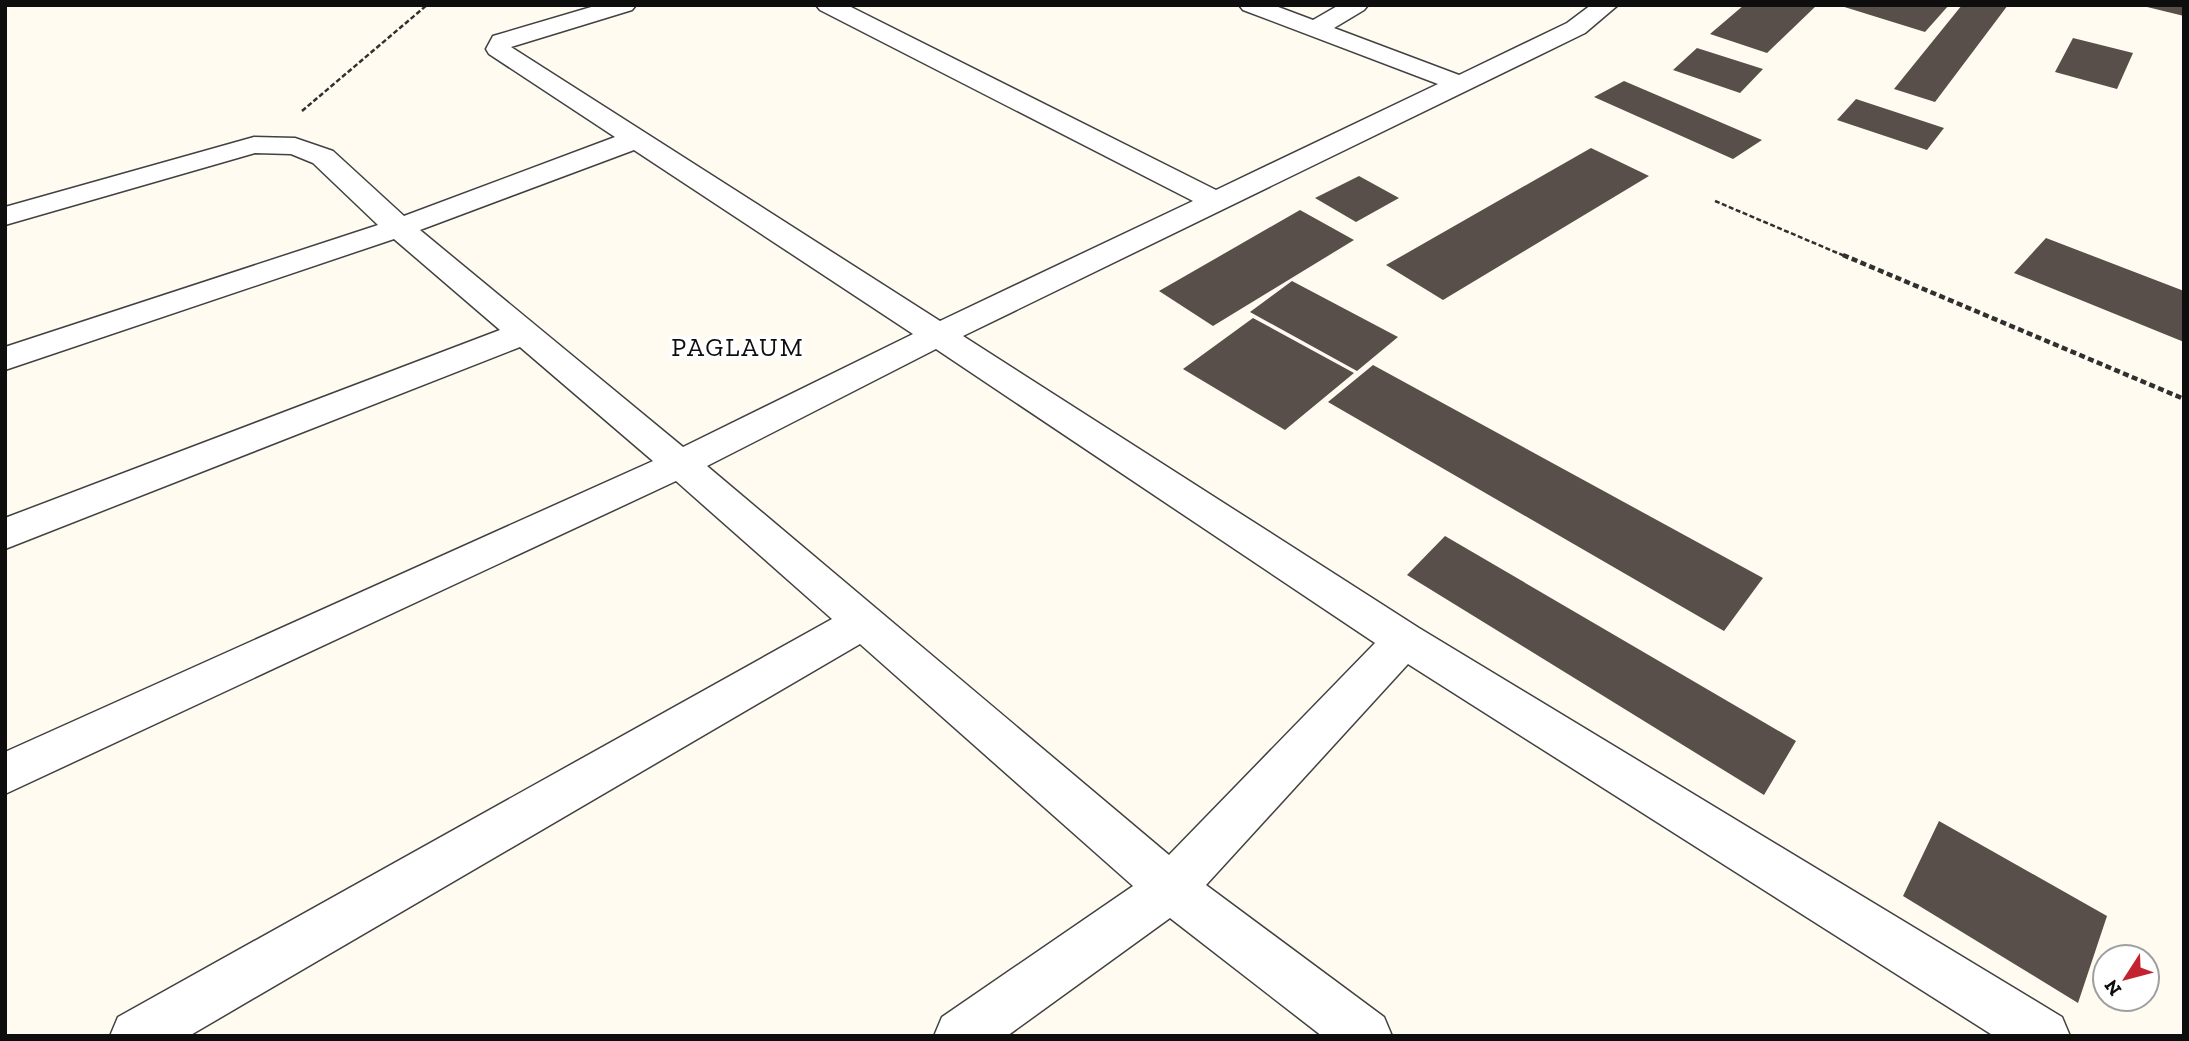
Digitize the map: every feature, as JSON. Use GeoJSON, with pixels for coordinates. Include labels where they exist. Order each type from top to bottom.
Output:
{"type":"FeatureCollection","features":[{"type":"Feature","properties":{"kind":"street"},"geometry":{"type":"LineString","coordinates":[[624,5],[522,33],[502,41],[498,49],[1404,640],[2043,1036]]}},
{"type":"Feature","properties":{"kind":"street"},"geometry":{"type":"LineString","coordinates":[[828,5],[1216,201]]}},
{"type":"Feature","properties":{"kind":"street"},"geometry":{"type":"LineString","coordinates":[[1251,5],[1460,84]]}},
{"type":"Feature","properties":{"kind":"street"},"geometry":{"type":"LineString","coordinates":[[1313,30],[1356,5]]}},
{"type":"Feature","properties":{"kind":"street"},"geometry":{"type":"LineString","coordinates":[[5,774],[680,464],[938,335],[1576,28],[1606,5]]}},
{"type":"Feature","properties":{"kind":"street"},"geometry":{"type":"LineString","coordinates":[[5,359],[400,228],[634,140]]}},
{"type":"Feature","properties":{"kind":"street"},"geometry":{"type":"LineString","coordinates":[[5,216],[254,145],[295,146],[323,157],[400,228],[680,464],[1171,888],[1365,1036]]}},
{"type":"Feature","properties":{"kind":"street"},"geometry":{"type":"LineString","coordinates":[[5,534],[524,333]]}},
{"type":"Feature","properties":{"kind":"street"},"geometry":{"type":"LineString","coordinates":[[136,1036],[863,622]]}},
{"type":"Feature","properties":{"kind":"street"},"geometry":{"type":"LineString","coordinates":[[961,1036],[1171,888],[1404,640]]}},
{"type":"Feature","properties":{"kind":"path"},"geometry":{"type":"LineString","coordinates":[[295,146],[303,108],[427,5]]}},
{"type":"Feature","properties":{"kind":"path"},"geometry":{"type":"LineString","coordinates":[[1715,201],[2184,399]]}},
{"type":"Feature","properties":{"kind":"building"},"geometry":{"type":"Polygon","coordinates":[[[1744,5],[1817,5],[1767,53],[1710,34],[1744,5]]]}},
{"type":"Feature","properties":{"kind":"building"},"geometry":{"type":"Polygon","coordinates":[[[1838,5],[1949,5],[1925,32],[1838,5]]]}},
{"type":"Feature","properties":{"kind":"building"},"geometry":{"type":"Polygon","coordinates":[[[1962,5],[2008,5],[1935,102],[1894,89],[1962,5]]]}},
{"type":"Feature","properties":{"kind":"building"},"geometry":{"type":"Polygon","coordinates":[[[2143,5],[2184,5],[2184,16],[2143,6],[2143,5]]]}},
{"type":"Feature","properties":{"kind":"building"},"geometry":{"type":"Polygon","coordinates":[[[2073,38],[2133,53],[2117,89],[2055,72],[2073,38]]]}},
{"type":"Feature","properties":{"kind":"building"},"geometry":{"type":"Polygon","coordinates":[[[1697,48],[1763,69],[1740,93],[1673,70],[1697,48]]]}},
{"type":"Feature","properties":{"kind":"building"},"geometry":{"type":"Polygon","coordinates":[[[1624,81],[1762,140],[1733,159],[1594,97],[1624,81]]]}},
{"type":"Feature","properties":{"kind":"building"},"geometry":{"type":"Polygon","coordinates":[[[1856,99],[1944,128],[1927,150],[1837,120],[1856,99]]]}},
{"type":"Feature","properties":{"kind":"building"},"geometry":{"type":"Polygon","coordinates":[[[1591,148],[1649,176],[1443,300],[1386,265],[1591,148]]]}},
{"type":"Feature","properties":{"kind":"building"},"geometry":{"type":"Polygon","coordinates":[[[1359,176],[1399,198],[1356,222],[1315,198],[1359,176]]]}},
{"type":"Feature","properties":{"kind":"building"},"geometry":{"type":"Polygon","coordinates":[[[1300,210],[1354,240],[1213,326],[1159,291],[1300,210]]]}},
{"type":"Feature","properties":{"kind":"building"},"geometry":{"type":"Polygon","coordinates":[[[2046,238],[2184,291],[2184,342],[2014,273],[2046,238]]]}},
{"type":"Feature","properties":{"kind":"building"},"geometry":{"type":"Polygon","coordinates":[[[1292,281],[1398,337],[1357,371],[1250,312],[1292,281]]]}},
{"type":"Feature","properties":{"kind":"building"},"geometry":{"type":"Polygon","coordinates":[[[1253,318],[1354,373],[1285,430],[1183,369],[1253,318]]]}},
{"type":"Feature","properties":{"kind":"building"},"geometry":{"type":"Polygon","coordinates":[[[1373,365],[1763,578],[1724,631],[1328,402],[1373,365]]]}},
{"type":"Feature","properties":{"kind":"building"},"geometry":{"type":"Polygon","coordinates":[[[1445,536],[1796,741],[1764,795],[1407,575],[1445,536]]]}},
{"type":"Feature","properties":{"kind":"building"},"geometry":{"type":"Polygon","coordinates":[[[1939,821],[2107,916],[2098,943],[2091,943],[2091,964],[2078,1003],[1903,896],[1939,821]]]}},
{"type":"Feature","properties":{"kind":"district","name":"PAGLAUM"},"geometry":{"type":"Point","coordinates":[738,347]}}]}
